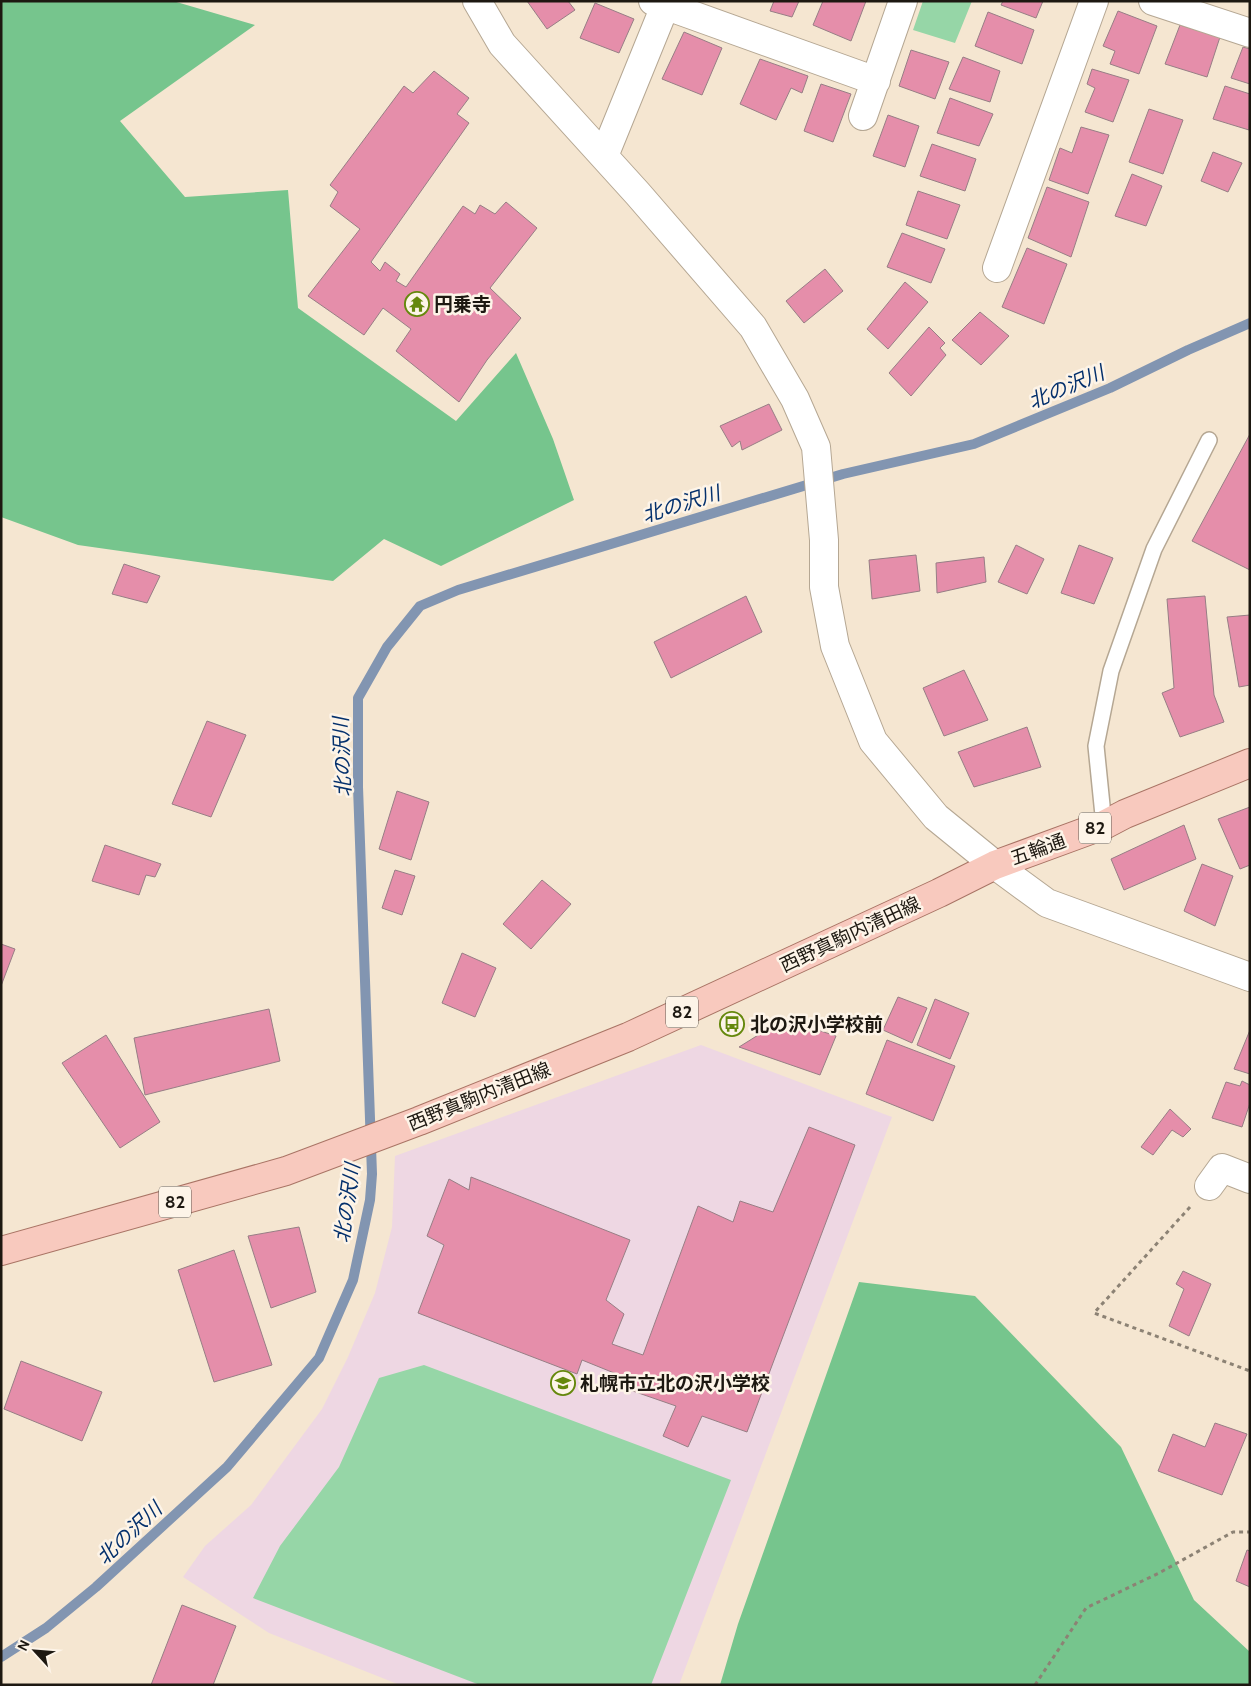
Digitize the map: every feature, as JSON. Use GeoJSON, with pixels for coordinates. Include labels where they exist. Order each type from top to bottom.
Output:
{"type":"FeatureCollection","features":[{"type":"Feature","properties":{"kind":"main road","name":"五輪通"},"geometry":{"type":"LineString","coordinates":[[940,893],[995,865],[1104,825],[1125,814],[1250,763]]}},
{"type":"Feature","properties":{"kind":"main road","name":"西野真駒内清田線"},"geometry":{"type":"LineString","coordinates":[[1,1251],[286,1170],[419,1121],[628,1037],[940,893]]}},
{"type":"Feature","properties":{"kind":"street"},"geometry":{"type":"LineString","coordinates":[[477,1],[502,44],[604,156],[753,327],[795,399],[816,447],[824,540],[824,587],[835,646],[873,741],[936,818],[995,865],[1047,902],[1250,977]]}},
{"type":"Feature","properties":{"kind":"street"},"geometry":{"type":"LineString","coordinates":[[863,116],[903,1]]}},
{"type":"Feature","properties":{"kind":"street"},"geometry":{"type":"LineString","coordinates":[[997,268],[1094,1]]}},
{"type":"Feature","properties":{"kind":"street"},"geometry":{"type":"LineString","coordinates":[[1154,1],[1250,33]]}},
{"type":"Feature","properties":{"kind":"street"},"geometry":{"type":"LineString","coordinates":[[604,156],[659,4],[876,81]]}},
{"type":"Feature","properties":{"kind":"street"},"geometry":{"type":"LineString","coordinates":[[1209,1186],[1222,1168],[1250,1179]]}},
{"type":"Feature","properties":{"kind":"lane"},"geometry":{"type":"LineString","coordinates":[[1104,825],[1096,746],[1111,671],[1154,549],[1209,440]]}},
{"type":"Feature","properties":{"kind":"path"},"geometry":{"type":"LineString","coordinates":[[1209,1186],[1094,1313],[1250,1371]]}},
{"type":"Feature","properties":{"kind":"path"},"geometry":{"type":"LineString","coordinates":[[1035,1685],[1086,1608],[1159,1574],[1233,1532],[1250,1532]]}},
{"type":"Feature","properties":{"kind":"shaded area","name":"札幌市立北の沢小学校"},"geometry":{"type":"Polygon","coordinates":[[[701,1045],[892,1117],[679,1685],[400,1685],[269,1633],[183,1577],[205,1546],[251,1505],[322,1409],[348,1357],[375,1293],[392,1227],[395,1156],[701,1045]]]}},
{"type":"Feature","properties":{"kind":"green space"},"geometry":{"type":"Polygon","coordinates":[[[1,1],[173,1],[255,25],[120,121],[185,197],[288,190],[298,308],[456,421],[516,353],[553,439],[574,500],[441,566],[384,539],[333,581],[78,545],[1,517],[1,1]]]}},
{"type":"Feature","properties":{"kind":"green space"},"geometry":{"type":"Polygon","coordinates":[[[923,1],[972,1],[955,43],[913,30],[923,1]]]}},
{"type":"Feature","properties":{"kind":"green space"},"geometry":{"type":"Polygon","coordinates":[[[859,1282],[975,1296],[1121,1447],[1194,1600],[1250,1652],[1250,1685],[720,1685],[738,1624],[859,1282]]]}},
{"type":"Feature","properties":{"kind":"green space"},"geometry":{"type":"Polygon","coordinates":[[[424,1365],[731,1480],[651,1685],[480,1685],[253,1598],[280,1546],[339,1467],[379,1378],[424,1365]]]}},
{"type":"Feature","properties":{"kind":"building"},"geometry":{"type":"Polygon","coordinates":[[[527,1],[568,1],[575,10],[547,29],[527,1]]]}},
{"type":"Feature","properties":{"kind":"building"},"geometry":{"type":"Polygon","coordinates":[[[774,1],[799,1],[792,17],[770,11],[774,1]]]}},
{"type":"Feature","properties":{"kind":"building"},"geometry":{"type":"Polygon","coordinates":[[[823,1],[866,1],[851,41],[813,25],[823,1]]]}},
{"type":"Feature","properties":{"kind":"building"},"geometry":{"type":"Polygon","coordinates":[[[1003,1],[1043,1],[1036,18],[1001,5],[1003,1]]]}},
{"type":"Feature","properties":{"kind":"building"},"geometry":{"type":"Polygon","coordinates":[[[595,3],[634,19],[619,53],[580,38],[595,3]]]}},
{"type":"Feature","properties":{"kind":"building"},"geometry":{"type":"Polygon","coordinates":[[[1118,11],[1157,26],[1139,74],[1110,64],[1115,51],[1103,46],[1118,11]]]}},
{"type":"Feature","properties":{"kind":"building"},"geometry":{"type":"Polygon","coordinates":[[[988,12],[1034,30],[1022,64],[975,46],[988,12]]]}},
{"type":"Feature","properties":{"kind":"building"},"geometry":{"type":"Polygon","coordinates":[[[1180,25],[1220,37],[1207,77],[1165,64],[1180,25]]]}},
{"type":"Feature","properties":{"kind":"building"},"geometry":{"type":"Polygon","coordinates":[[[684,32],[722,48],[702,95],[662,79],[684,32]]]}},
{"type":"Feature","properties":{"kind":"building"},"geometry":{"type":"Polygon","coordinates":[[[1243,47],[1250,49],[1250,84],[1231,78],[1243,47]]]}},
{"type":"Feature","properties":{"kind":"building"},"geometry":{"type":"Polygon","coordinates":[[[911,50],[949,62],[935,99],[899,86],[911,50]]]}},
{"type":"Feature","properties":{"kind":"building"},"geometry":{"type":"Polygon","coordinates":[[[963,57],[1000,71],[990,102],[949,89],[963,57]]]}},
{"type":"Feature","properties":{"kind":"building"},"geometry":{"type":"Polygon","coordinates":[[[760,59],[808,76],[802,93],[791,88],[776,120],[740,104],[760,59]]]}},
{"type":"Feature","properties":{"kind":"building"},"geometry":{"type":"Polygon","coordinates":[[[1092,69],[1129,80],[1113,122],[1085,112],[1095,88],[1087,84],[1092,69]]]}},
{"type":"Feature","properties":{"kind":"building"},"geometry":{"type":"Polygon","coordinates":[[[434,71],[469,98],[457,114],[469,123],[371,262],[380,271],[385,262],[400,274],[396,281],[406,287],[463,206],[475,214],[480,205],[495,214],[506,202],[537,228],[490,288],[521,318],[487,360],[459,402],[396,351],[411,329],[383,308],[364,335],[308,296],[360,229],[330,206],[338,192],[330,185],[404,86],[413,93],[434,71]]]}},
{"type":"Feature","properties":{"kind":"building"},"geometry":{"type":"Polygon","coordinates":[[[821,84],[851,94],[833,142],[804,131],[821,84]]]}},
{"type":"Feature","properties":{"kind":"building"},"geometry":{"type":"Polygon","coordinates":[[[1225,86],[1250,94],[1249,130],[1213,119],[1225,86]]]}},
{"type":"Feature","properties":{"kind":"building"},"geometry":{"type":"Polygon","coordinates":[[[950,98],[993,114],[979,146],[937,133],[950,98]]]}},
{"type":"Feature","properties":{"kind":"building"},"geometry":{"type":"Polygon","coordinates":[[[1149,109],[1183,120],[1163,174],[1129,162],[1149,109]]]}},
{"type":"Feature","properties":{"kind":"building"},"geometry":{"type":"Polygon","coordinates":[[[888,115],[919,126],[905,167],[873,156],[888,115]]]}},
{"type":"Feature","properties":{"kind":"building"},"geometry":{"type":"Polygon","coordinates":[[[1081,127],[1109,135],[1088,194],[1049,180],[1060,148],[1072,153],[1081,127]]]}},
{"type":"Feature","properties":{"kind":"building"},"geometry":{"type":"Polygon","coordinates":[[[932,144],[976,159],[965,191],[920,176],[932,144]]]}},
{"type":"Feature","properties":{"kind":"building"},"geometry":{"type":"Polygon","coordinates":[[[1213,152],[1242,163],[1228,192],[1201,181],[1213,152]]]}},
{"type":"Feature","properties":{"kind":"building"},"geometry":{"type":"Polygon","coordinates":[[[1132,174],[1162,186],[1146,226],[1115,216],[1132,174]]]}},
{"type":"Feature","properties":{"kind":"building"},"geometry":{"type":"Polygon","coordinates":[[[1047,187],[1089,202],[1071,257],[1028,238],[1047,187]]]}},
{"type":"Feature","properties":{"kind":"building"},"geometry":{"type":"Polygon","coordinates":[[[918,191],[960,205],[947,239],[906,225],[918,191]]]}},
{"type":"Feature","properties":{"kind":"building"},"geometry":{"type":"Polygon","coordinates":[[[902,233],[945,249],[931,283],[887,267],[902,233]]]}},
{"type":"Feature","properties":{"kind":"building"},"geometry":{"type":"Polygon","coordinates":[[[1027,248],[1067,264],[1044,324],[1002,307],[1027,248]]]}},
{"type":"Feature","properties":{"kind":"building"},"geometry":{"type":"Polygon","coordinates":[[[825,269],[843,291],[804,323],[786,301],[825,269]]]}},
{"type":"Feature","properties":{"kind":"building"},"geometry":{"type":"Polygon","coordinates":[[[905,282],[928,302],[888,349],[867,329],[905,282]]]}},
{"type":"Feature","properties":{"kind":"building"},"geometry":{"type":"Polygon","coordinates":[[[980,312],[1009,336],[981,365],[952,340],[980,312]]]}},
{"type":"Feature","properties":{"kind":"building"},"geometry":{"type":"Polygon","coordinates":[[[929,327],[945,343],[940,348],[946,355],[911,396],[889,373],[929,327]]]}},
{"type":"Feature","properties":{"kind":"building"},"geometry":{"type":"Polygon","coordinates":[[[769,404],[782,430],[742,450],[740,441],[732,447],[720,426],[769,404]]]}},
{"type":"Feature","properties":{"kind":"building"},"geometry":{"type":"Polygon","coordinates":[[[1250,434],[1250,570],[1192,541],[1250,434]]]}},
{"type":"Feature","properties":{"kind":"building"},"geometry":{"type":"Polygon","coordinates":[[[1016,545],[1044,559],[1027,594],[998,582],[1016,545]]]}},
{"type":"Feature","properties":{"kind":"building"},"geometry":{"type":"Polygon","coordinates":[[[1079,545],[1113,558],[1094,604],[1061,593],[1079,545]]]}},
{"type":"Feature","properties":{"kind":"building"},"geometry":{"type":"Polygon","coordinates":[[[916,555],[920,591],[872,599],[869,560],[916,555]]]}},
{"type":"Feature","properties":{"kind":"building"},"geometry":{"type":"Polygon","coordinates":[[[984,557],[986,582],[937,593],[936,563],[984,557]]]}},
{"type":"Feature","properties":{"kind":"building"},"geometry":{"type":"Polygon","coordinates":[[[124,564],[160,576],[147,603],[112,594],[124,564]]]}},
{"type":"Feature","properties":{"kind":"building"},"geometry":{"type":"Polygon","coordinates":[[[746,596],[762,632],[671,678],[654,642],[746,596]]]}},
{"type":"Feature","properties":{"kind":"building"},"geometry":{"type":"Polygon","coordinates":[[[1205,596],[1214,695],[1224,722],[1180,737],[1162,693],[1174,688],[1167,599],[1205,596]]]}},
{"type":"Feature","properties":{"kind":"building"},"geometry":{"type":"Polygon","coordinates":[[[1250,615],[1250,685],[1239,687],[1227,617],[1250,615]]]}},
{"type":"Feature","properties":{"kind":"building"},"geometry":{"type":"Polygon","coordinates":[[[964,670],[988,720],[944,736],[923,688],[964,670]]]}},
{"type":"Feature","properties":{"kind":"building"},"geometry":{"type":"Polygon","coordinates":[[[207,721],[246,735],[211,817],[172,804],[207,721]]]}},
{"type":"Feature","properties":{"kind":"building"},"geometry":{"type":"Polygon","coordinates":[[[1027,727],[1041,767],[974,787],[958,752],[1027,727]]]}},
{"type":"Feature","properties":{"kind":"building"},"geometry":{"type":"Polygon","coordinates":[[[397,791],[429,802],[411,860],[379,849],[397,791]]]}},
{"type":"Feature","properties":{"kind":"building"},"geometry":{"type":"Polygon","coordinates":[[[1250,807],[1250,865],[1240,869],[1218,819],[1250,807]]]}},
{"type":"Feature","properties":{"kind":"building"},"geometry":{"type":"Polygon","coordinates":[[[1184,825],[1196,859],[1124,890],[1111,859],[1184,825]]]}},
{"type":"Feature","properties":{"kind":"building"},"geometry":{"type":"Polygon","coordinates":[[[105,845],[161,864],[155,877],[146,875],[139,895],[92,881],[105,845]]]}},
{"type":"Feature","properties":{"kind":"building"},"geometry":{"type":"Polygon","coordinates":[[[1202,864],[1233,876],[1215,926],[1184,911],[1202,864]]]}},
{"type":"Feature","properties":{"kind":"building"},"geometry":{"type":"Polygon","coordinates":[[[395,870],[415,876],[402,915],[382,908],[395,870]]]}},
{"type":"Feature","properties":{"kind":"building"},"geometry":{"type":"Polygon","coordinates":[[[542,880],[571,904],[531,949],[503,924],[542,880]]]}},
{"type":"Feature","properties":{"kind":"building"},"geometry":{"type":"Polygon","coordinates":[[[1,944],[15,949],[1,986],[1,944]]]}},
{"type":"Feature","properties":{"kind":"building"},"geometry":{"type":"Polygon","coordinates":[[[462,953],[496,968],[475,1017],[442,1003],[462,953]]]}},
{"type":"Feature","properties":{"kind":"building"},"geometry":{"type":"Polygon","coordinates":[[[898,997],[927,1008],[912,1043],[883,1030],[898,997]]]}},
{"type":"Feature","properties":{"kind":"building"},"geometry":{"type":"Polygon","coordinates":[[[935,999],[969,1013],[950,1059],[917,1045],[935,999]]]}},
{"type":"Feature","properties":{"kind":"building"},"geometry":{"type":"Polygon","coordinates":[[[269,1009],[280,1061],[145,1095],[134,1038],[269,1009]]]}},
{"type":"Feature","properties":{"kind":"building"},"geometry":{"type":"Polygon","coordinates":[[[784,1019],[836,1036],[820,1075],[739,1047],[784,1019]]]}},
{"type":"Feature","properties":{"kind":"building"},"geometry":{"type":"Polygon","coordinates":[[[1250,1030],[1250,1074],[1234,1069],[1250,1030]]]}},
{"type":"Feature","properties":{"kind":"building"},"geometry":{"type":"Polygon","coordinates":[[[106,1035],[160,1122],[120,1148],[62,1063],[106,1035]]]}},
{"type":"Feature","properties":{"kind":"building"},"geometry":{"type":"Polygon","coordinates":[[[887,1040],[955,1066],[933,1121],[866,1094],[887,1040]]]}},
{"type":"Feature","properties":{"kind":"building"},"geometry":{"type":"Polygon","coordinates":[[[1242,1081],[1250,1085],[1250,1103],[1242,1127],[1212,1118],[1226,1082],[1240,1086],[1242,1081]]]}},
{"type":"Feature","properties":{"kind":"building"},"geometry":{"type":"Polygon","coordinates":[[[1170,1109],[1191,1129],[1183,1137],[1172,1130],[1153,1155],[1141,1147],[1170,1109]]]}},
{"type":"Feature","properties":{"kind":"building"},"geometry":{"type":"Polygon","coordinates":[[[809,1127],[855,1145],[747,1432],[702,1416],[688,1447],[663,1436],[676,1406],[627,1389],[629,1379],[582,1360],[577,1374],[418,1313],[444,1245],[427,1236],[449,1179],[469,1190],[471,1177],[630,1240],[606,1300],[624,1314],[612,1344],[643,1355],[698,1206],[733,1222],[740,1201],[773,1212],[809,1127]]]}},
{"type":"Feature","properties":{"kind":"building"},"geometry":{"type":"Polygon","coordinates":[[[299,1227],[316,1292],[271,1308],[248,1236],[299,1227]]]}},
{"type":"Feature","properties":{"kind":"building"},"geometry":{"type":"Polygon","coordinates":[[[234,1250],[272,1365],[214,1382],[178,1270],[234,1250]]]}},
{"type":"Feature","properties":{"kind":"building"},"geometry":{"type":"Polygon","coordinates":[[[1183,1271],[1211,1284],[1189,1336],[1169,1326],[1184,1289],[1176,1284],[1183,1271]]]}},
{"type":"Feature","properties":{"kind":"building"},"geometry":{"type":"Polygon","coordinates":[[[21,1361],[102,1392],[82,1441],[4,1409],[21,1361]]]}},
{"type":"Feature","properties":{"kind":"building"},"geometry":{"type":"Polygon","coordinates":[[[1215,1423],[1247,1434],[1222,1495],[1158,1471],[1173,1434],[1205,1447],[1215,1423]]]}},
{"type":"Feature","properties":{"kind":"building"},"geometry":{"type":"Polygon","coordinates":[[[1247,1550],[1250,1551],[1250,1587],[1236,1581],[1247,1550]]]}},
{"type":"Feature","properties":{"kind":"building"},"geometry":{"type":"Polygon","coordinates":[[[182,1605],[236,1626],[213,1685],[151,1685],[182,1605]]]}},
{"type":"Feature","properties":{"kind":"waterway","name":"北の沢川"},"geometry":{"type":"LineString","coordinates":[[1,1657],[46,1628],[96,1587],[227,1467],[319,1358],[353,1280],[370,1200],[372,1174],[358,787],[358,698],[387,647],[420,606],[458,590],[843,474],[974,444],[1110,388],[1188,350],[1250,323]]}},
{"type":"Feature","properties":{"kind":"place","name":"円乗寺"},"geometry":{"type":"Point","coordinates":[417,304]}},
{"type":"Feature","properties":{"kind":"place","name":"北の沢小学校前"},"geometry":{"type":"Point","coordinates":[732,1024]}},
{"type":"Feature","properties":{"kind":"place","name":"札幌市立北の沢小学校"},"geometry":{"type":"Point","coordinates":[563,1383]}}]}
